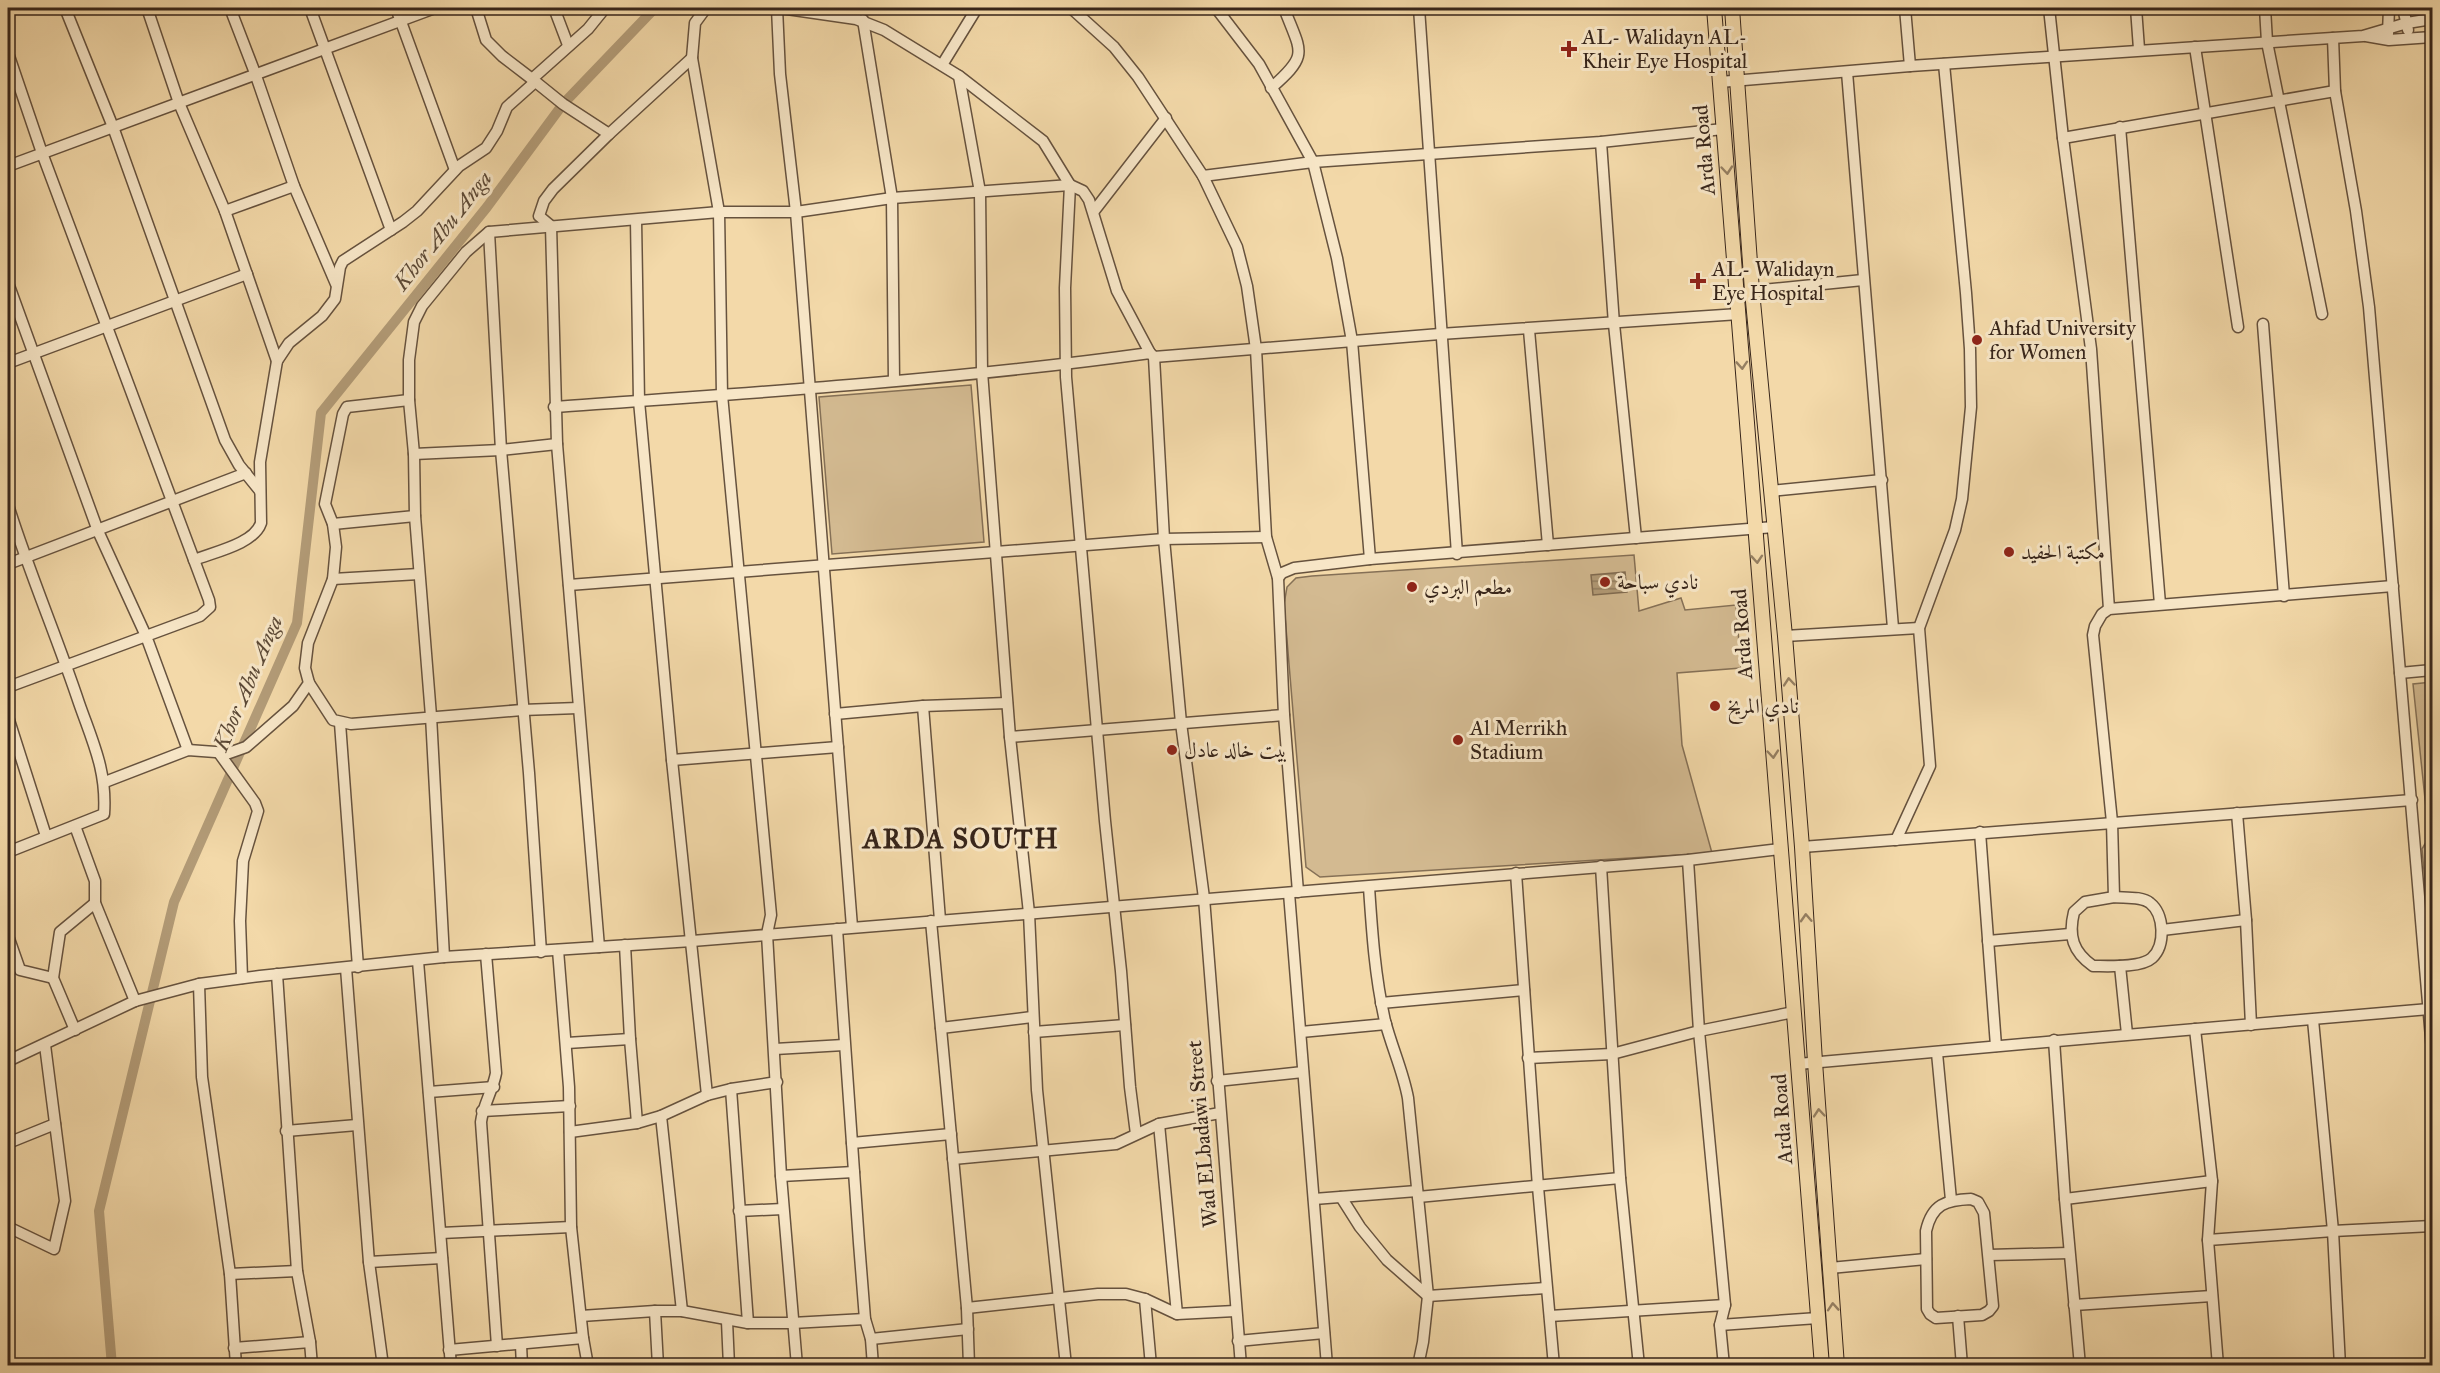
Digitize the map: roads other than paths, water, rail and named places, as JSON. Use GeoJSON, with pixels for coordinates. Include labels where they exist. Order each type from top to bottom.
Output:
{"type":"FeatureCollection","features":[{"type":"Feature","properties":{"kind":"main road","name":"Arda Road"},"geometry":{"type":"LineString","coordinates":[[1714,8],[1822,1365]]}},
{"type":"Feature","properties":{"kind":"main road","name":"Arda Road"},"geometry":{"type":"LineString","coordinates":[[1732,8],[1752,291],[1785,636],[1802,847],[1837,1365]]}},
{"type":"Feature","properties":{"kind":"street"},"geometry":{"type":"LineString","coordinates":[[64,8],[113,127],[225,440],[260,491]]}},
{"type":"Feature","properties":{"kind":"street"},"geometry":{"type":"LineString","coordinates":[[147,8],[179,102],[225,211],[277,361]]}},
{"type":"Feature","properties":{"kind":"street"},"geometry":{"type":"LineString","coordinates":[[230,8],[294,186],[336,285]]}},
{"type":"Feature","properties":{"kind":"street"},"geometry":{"type":"LineString","coordinates":[[310,8],[391,231]]}},
{"type":"Feature","properties":{"kind":"street"},"geometry":{"type":"LineString","coordinates":[[396,8],[455,170]]}},
{"type":"Feature","properties":{"kind":"street"},"geometry":{"type":"LineString","coordinates":[[8,166],[435,8]]}},
{"type":"Feature","properties":{"kind":"street"},"geometry":{"type":"LineString","coordinates":[[476,8],[486,40],[502,56],[563,104],[609,134]]}},
{"type":"Feature","properties":{"kind":"street"},"geometry":{"type":"LineString","coordinates":[[554,8],[568,45]]}},
{"type":"Feature","properties":{"kind":"street"},"geometry":{"type":"LineString","coordinates":[[194,560],[254,535],[261,523],[260,462],[277,361],[289,343],[322,316],[335,299],[336,285],[343,261],[353,252],[391,231],[417,211],[455,170],[493,140],[507,107],[568,45],[588,29],[605,8]]}},
{"type":"Feature","properties":{"kind":"street"},"geometry":{"type":"LineString","coordinates":[[706,8],[695,23],[692,58],[719,212],[722,395],[771,915],[766,934],[775,1049],[783,1209],[796,1365]]}},
{"type":"Feature","properties":{"kind":"street"},"geometry":{"type":"LineString","coordinates":[[852,927],[796,212],[781,84],[778,8],[863,20],[942,65],[1042,141],[1070,185],[1065,288],[1065,364],[1136,1134]]}},
{"type":"Feature","properties":{"kind":"street"},"geometry":{"type":"LineString","coordinates":[[942,65],[977,8]]}},
{"type":"Feature","properties":{"kind":"street"},"geometry":{"type":"LineString","coordinates":[[1071,8],[1114,47],[1166,118],[1203,176],[1237,247],[1247,286],[1256,349],[1266,537],[1278,579],[1303,1072],[1327,1365]]}},
{"type":"Feature","properties":{"kind":"street"},"geometry":{"type":"LineString","coordinates":[[1216,8],[1259,64],[1313,162],[1337,258],[1352,341],[1370,560]]}},
{"type":"Feature","properties":{"kind":"street"},"geometry":{"type":"LineString","coordinates":[[1271,88],[1297,62],[1299,53],[1284,8]]}},
{"type":"Feature","properties":{"kind":"street"},"geometry":{"type":"LineString","coordinates":[[1419,8],[1456,554]]}},
{"type":"Feature","properties":{"kind":"street"},"geometry":{"type":"LineString","coordinates":[[1905,8],[1910,66]]}},
{"type":"Feature","properties":{"kind":"street"},"geometry":{"type":"LineString","coordinates":[[2049,8],[2063,138],[2091,349],[2109,609]]}},
{"type":"Feature","properties":{"kind":"street"},"geometry":{"type":"LineString","coordinates":[[2136,8],[2139,49]]}},
{"type":"Feature","properties":{"kind":"street"},"geometry":{"type":"LineString","coordinates":[[2265,8],[2267,42],[2322,314]]}},
{"type":"Feature","properties":{"kind":"street"},"geometry":{"type":"LineString","coordinates":[[2389,8],[2387,27],[2389,40]]}},
{"type":"Feature","properties":{"kind":"street"},"geometry":{"type":"LineString","coordinates":[[2403,8],[2410,39]]}},
{"type":"Feature","properties":{"kind":"street"},"geometry":{"type":"LineString","coordinates":[[2363,36],[2387,27],[2433,19]]}},
{"type":"Feature","properties":{"kind":"street"},"geometry":{"type":"LineString","coordinates":[[863,20],[892,198],[894,380]]}},
{"type":"Feature","properties":{"kind":"street"},"geometry":{"type":"LineString","coordinates":[[1720,82],[2139,49],[2363,36],[2389,40],[2433,37]]}},
{"type":"Feature","properties":{"kind":"street"},"geometry":{"type":"LineString","coordinates":[[2332,38],[2335,91],[2370,307],[2433,1050]]}},
{"type":"Feature","properties":{"kind":"street"},"geometry":{"type":"LineString","coordinates":[[2195,47],[2238,327]]}},
{"type":"Feature","properties":{"kind":"street"},"geometry":{"type":"LineString","coordinates":[[8,54],[42,153],[210,607],[200,616],[8,687]]}},
{"type":"Feature","properties":{"kind":"street"},"geometry":{"type":"LineString","coordinates":[[599,947],[556,444],[551,226],[539,216],[544,201],[609,134],[692,58]]}},
{"type":"Feature","properties":{"kind":"street"},"geometry":{"type":"LineString","coordinates":[[1896,840],[1930,766],[1919,628],[1955,530],[1962,499],[1971,407],[1970,349],[1944,64]]}},
{"type":"Feature","properties":{"kind":"street"},"geometry":{"type":"LineString","coordinates":[[1848,72],[1863,280],[1893,628]]}},
{"type":"Feature","properties":{"kind":"street"},"geometry":{"type":"LineString","coordinates":[[958,76],[980,192],[982,372],[995,551],[1010,736],[1029,914],[1032,1017],[1042,1150],[1066,1365]]}},
{"type":"Feature","properties":{"kind":"street"},"geometry":{"type":"LineString","coordinates":[[2063,138],[2335,91]]}},
{"type":"Feature","properties":{"kind":"street"},"geometry":{"type":"LineString","coordinates":[[1094,211],[1166,118]]}},
{"type":"Feature","properties":{"kind":"street"},"geometry":{"type":"LineString","coordinates":[[2120,127],[2160,604]]}},
{"type":"Feature","properties":{"kind":"street"},"geometry":{"type":"LineString","coordinates":[[1203,176],[1313,162],[1601,142],[1724,129]]}},
{"type":"Feature","properties":{"kind":"street"},"geometry":{"type":"LineString","coordinates":[[1601,142],[1614,324],[1636,538]]}},
{"type":"Feature","properties":{"kind":"street"},"geometry":{"type":"LineString","coordinates":[[444,957],[431,716],[419,574],[414,454],[409,400],[414,322],[422,306],[465,252],[489,232],[719,212],[796,212],[892,198],[1070,185],[1083,191],[1094,211],[1117,291],[1152,355]]}},
{"type":"Feature","properties":{"kind":"street"},"geometry":{"type":"LineString","coordinates":[[225,211],[294,186]]}},
{"type":"Feature","properties":{"kind":"street"},"geometry":{"type":"LineString","coordinates":[[636,220],[639,401],[654,578],[707,1095]]}},
{"type":"Feature","properties":{"kind":"street"},"geometry":{"type":"LineString","coordinates":[[489,232],[501,450],[530,785],[541,952]]}},
{"type":"Feature","properties":{"kind":"street"},"geometry":{"type":"LineString","coordinates":[[8,363],[247,274]]}},
{"type":"Feature","properties":{"kind":"street"},"geometry":{"type":"LineString","coordinates":[[1752,291],[1863,280]]}},
{"type":"Feature","properties":{"kind":"street"},"geometry":{"type":"LineString","coordinates":[[8,283],[98,531],[146,636],[188,750]]}},
{"type":"Feature","properties":{"kind":"street"},"geometry":{"type":"LineString","coordinates":[[554,407],[722,395],[1152,355],[1739,314]]}},
{"type":"Feature","properties":{"kind":"street"},"geometry":{"type":"LineString","coordinates":[[2264,324],[2284,596]]}},
{"type":"Feature","properties":{"kind":"street"},"geometry":{"type":"LineString","coordinates":[[1529,330],[1548,545]]}},
{"type":"Feature","properties":{"kind":"street","name":"Wad ELbadawi Street"},"geometry":{"type":"LineString","coordinates":[[1152,355],[1164,539],[1181,723],[1204,898],[1241,1365]]}},
{"type":"Feature","properties":{"kind":"street"},"geometry":{"type":"LineString","coordinates":[[409,400],[347,407],[339,425],[325,504],[333,524],[336,547],[333,579],[308,643],[305,668],[309,683],[333,720],[340,723],[578,708]]}},
{"type":"Feature","properties":{"kind":"street"},"geometry":{"type":"LineString","coordinates":[[414,454],[501,450],[556,444]]}},
{"type":"Feature","properties":{"kind":"street"},"geometry":{"type":"LineString","coordinates":[[8,564],[246,473]]}},
{"type":"Feature","properties":{"kind":"street"},"geometry":{"type":"LineString","coordinates":[[1771,491],[1882,480]]}},
{"type":"Feature","properties":{"kind":"street"},"geometry":{"type":"LineString","coordinates":[[8,506],[24,558],[66,664],[105,782],[104,814],[8,852]]}},
{"type":"Feature","properties":{"kind":"street"},"geometry":{"type":"LineString","coordinates":[[333,524],[415,516]]}},
{"type":"Feature","properties":{"kind":"street"},"geometry":{"type":"LineString","coordinates":[[1278,579],[1282,573],[1294,568],[1370,560],[1773,527]]}},
{"type":"Feature","properties":{"kind":"street"},"geometry":{"type":"LineString","coordinates":[[568,585],[1164,539],[1266,537]]}},
{"type":"Feature","properties":{"kind":"street"},"geometry":{"type":"LineString","coordinates":[[333,579],[419,574]]}},
{"type":"Feature","properties":{"kind":"street"},"geometry":{"type":"LineString","coordinates":[[2114,897],[2112,822],[2093,635],[2094,626],[2102,614],[2109,609],[2160,604],[2393,586]]}},
{"type":"Feature","properties":{"kind":"street"},"geometry":{"type":"LineString","coordinates":[[1785,636],[1919,628]]}},
{"type":"Feature","properties":{"kind":"street"},"geometry":{"type":"LineString","coordinates":[[2400,673],[2433,670]]}},
{"type":"Feature","properties":{"kind":"street"},"geometry":{"type":"LineString","coordinates":[[105,782],[188,750],[237,752],[246,747],[293,706],[309,683]]}},
{"type":"Feature","properties":{"kind":"street"},"geometry":{"type":"LineString","coordinates":[[835,714],[923,706],[1007,703]]}},
{"type":"Feature","properties":{"kind":"street"},"geometry":{"type":"LineString","coordinates":[[923,706],[941,1028],[967,1308],[969,1365]]}},
{"type":"Feature","properties":{"kind":"street"},"geometry":{"type":"LineString","coordinates":[[1010,736],[1284,715]]}},
{"type":"Feature","properties":{"kind":"street"},"geometry":{"type":"LineString","coordinates":[[8,717],[46,836]]}},
{"type":"Feature","properties":{"kind":"street"},"geometry":{"type":"LineString","coordinates":[[340,723],[358,967]]}},
{"type":"Feature","properties":{"kind":"street"},"geometry":{"type":"LineString","coordinates":[[672,760],[838,747]]}},
{"type":"Feature","properties":{"kind":"street"},"geometry":{"type":"LineString","coordinates":[[219,753],[255,803],[258,811],[243,861],[240,921],[242,978]]}},
{"type":"Feature","properties":{"kind":"street"},"geometry":{"type":"LineString","coordinates":[[1802,847],[2412,800]]}},
{"type":"Feature","properties":{"kind":"street"},"geometry":{"type":"LineString","coordinates":[[2237,813],[2246,920],[2251,1025]]}},
{"type":"Feature","properties":{"kind":"street"},"geometry":{"type":"LineString","coordinates":[[75,826],[95,881],[95,903],[136,1001]]}},
{"type":"Feature","properties":{"kind":"street"},"geometry":{"type":"LineString","coordinates":[[1980,832],[1996,1046]]}},
{"type":"Feature","properties":{"kind":"street"},"geometry":{"type":"LineString","coordinates":[[8,1061],[136,1001],[194,986],[242,978],[444,957],[692,941],[1029,914],[1688,860],[1780,849]]}},
{"type":"Feature","properties":{"kind":"street"},"geometry":{"type":"LineString","coordinates":[[1688,860],[1699,1031],[1725,1305],[1720,1324],[1724,1365]]}},
{"type":"Feature","properties":{"kind":"street"},"geometry":{"type":"LineString","coordinates":[[1602,866],[1620,1178],[1639,1365]]}},
{"type":"Feature","properties":{"kind":"street"},"geometry":{"type":"LineString","coordinates":[[1516,873],[1528,1058],[1554,1365]]}},
{"type":"Feature","properties":{"kind":"street"},"geometry":{"type":"LineString","coordinates":[[1368,886],[1381,1003],[1404,1076],[1428,1296],[1418,1365]]}},
{"type":"Feature","properties":{"kind":"street"},"geometry":{"type":"LineString","coordinates":[[2114,897],[2144,899],[2151,903],[2158,914],[2162,930],[2158,949],[2153,957],[2144,962],[2120,966],[2093,966],[2074,949],[2070,934],[2074,912],[2085,902],[2114,897]]}},
{"type":"Feature","properties":{"kind":"street"},"geometry":{"type":"LineString","coordinates":[[75,1030],[53,978],[60,932],[95,903]]}},
{"type":"Feature","properties":{"kind":"street"},"geometry":{"type":"LineString","coordinates":[[2162,930],[2246,920]]}},
{"type":"Feature","properties":{"kind":"street"},"geometry":{"type":"LineString","coordinates":[[837,929],[843,1045],[865,1319],[872,1339],[873,1365]]}},
{"type":"Feature","properties":{"kind":"street"},"geometry":{"type":"LineString","coordinates":[[1988,941],[2070,934]]}},
{"type":"Feature","properties":{"kind":"street"},"geometry":{"type":"LineString","coordinates":[[8,936],[20,970],[53,978]]}},
{"type":"Feature","properties":{"kind":"street"},"geometry":{"type":"LineString","coordinates":[[626,945],[630,1039],[638,1123]]}},
{"type":"Feature","properties":{"kind":"street"},"geometry":{"type":"LineString","coordinates":[[558,950],[567,1043],[570,1106],[571,1227],[580,1316],[588,1365]]}},
{"type":"Feature","properties":{"kind":"street"},"geometry":{"type":"LineString","coordinates":[[486,954],[496,1073],[494,1087],[482,1111],[481,1122],[497,1347]]}},
{"type":"Feature","properties":{"kind":"street"},"geometry":{"type":"LineString","coordinates":[[418,961],[451,1365]]}},
{"type":"Feature","properties":{"kind":"street"},"geometry":{"type":"LineString","coordinates":[[2120,966],[2127,1034]]}},
{"type":"Feature","properties":{"kind":"street"},"geometry":{"type":"LineString","coordinates":[[346,968],[369,1262],[383,1365]]}},
{"type":"Feature","properties":{"kind":"street"},"geometry":{"type":"LineString","coordinates":[[277,974],[297,1271],[312,1365]]}},
{"type":"Feature","properties":{"kind":"street"},"geometry":{"type":"LineString","coordinates":[[194,986],[202,1077],[230,1275],[236,1365]]}},
{"type":"Feature","properties":{"kind":"street"},"geometry":{"type":"LineString","coordinates":[[1381,1003],[1524,990]]}},
{"type":"Feature","properties":{"kind":"street"},"geometry":{"type":"LineString","coordinates":[[1798,1064],[2429,1009]]}},
{"type":"Feature","properties":{"kind":"street"},"geometry":{"type":"LineString","coordinates":[[1528,1058],[1612,1054],[1699,1031],[1794,1012]]}},
{"type":"Feature","properties":{"kind":"street"},"geometry":{"type":"LineString","coordinates":[[941,1028],[1032,1017]]}},
{"type":"Feature","properties":{"kind":"street"},"geometry":{"type":"LineString","coordinates":[[2313,1020],[2333,1231],[2340,1365]]}},
{"type":"Feature","properties":{"kind":"street"},"geometry":{"type":"LineString","coordinates":[[1301,1032],[1386,1024]]}},
{"type":"Feature","properties":{"kind":"street"},"geometry":{"type":"LineString","coordinates":[[1034,1032],[1125,1025]]}},
{"type":"Feature","properties":{"kind":"street"},"geometry":{"type":"LineString","coordinates":[[2195,1029],[2212,1181],[2208,1240],[2218,1365]]}},
{"type":"Feature","properties":{"kind":"street"},"geometry":{"type":"LineString","coordinates":[[567,1043],[630,1039]]}},
{"type":"Feature","properties":{"kind":"street"},"geometry":{"type":"LineString","coordinates":[[2054,1040],[2080,1365]]}},
{"type":"Feature","properties":{"kind":"street"},"geometry":{"type":"LineString","coordinates":[[8,1227],[50,1249],[56,1247],[65,1201],[45,1045]]}},
{"type":"Feature","properties":{"kind":"street"},"geometry":{"type":"LineString","coordinates":[[775,1049],[843,1045]]}},
{"type":"Feature","properties":{"kind":"street"},"geometry":{"type":"LineString","coordinates":[[1937,1053],[1951,1200]]}},
{"type":"Feature","properties":{"kind":"street"},"geometry":{"type":"LineString","coordinates":[[1217,1081],[1303,1072]]}},
{"type":"Feature","properties":{"kind":"street"},"geometry":{"type":"LineString","coordinates":[[570,1132],[638,1123],[661,1116],[707,1095],[777,1082]]}},
{"type":"Feature","properties":{"kind":"street"},"geometry":{"type":"LineString","coordinates":[[429,1092],[494,1087]]}},
{"type":"Feature","properties":{"kind":"street"},"geometry":{"type":"LineString","coordinates":[[731,1089],[748,1323]]}},
{"type":"Feature","properties":{"kind":"street"},"geometry":{"type":"LineString","coordinates":[[482,1111],[570,1106]]}},
{"type":"Feature","properties":{"kind":"street"},"geometry":{"type":"LineString","coordinates":[[953,1159],[1116,1144],[1159,1124],[1220,1113]]}},
{"type":"Feature","properties":{"kind":"street"},"geometry":{"type":"LineString","coordinates":[[661,1116],[682,1311]]}},
{"type":"Feature","properties":{"kind":"street"},"geometry":{"type":"LineString","coordinates":[[8,1143],[55,1124]]}},
{"type":"Feature","properties":{"kind":"street"},"geometry":{"type":"LineString","coordinates":[[1159,1124],[1177,1314]]}},
{"type":"Feature","properties":{"kind":"street"},"geometry":{"type":"LineString","coordinates":[[286,1131],[357,1125]]}},
{"type":"Feature","properties":{"kind":"street"},"geometry":{"type":"LineString","coordinates":[[852,1143],[951,1134]]}},
{"type":"Feature","properties":{"kind":"street"},"geometry":{"type":"LineString","coordinates":[[781,1176],[854,1172]]}},
{"type":"Feature","properties":{"kind":"street"},"geometry":{"type":"LineString","coordinates":[[1314,1199],[1538,1187],[1620,1178]]}},
{"type":"Feature","properties":{"kind":"street"},"geometry":{"type":"LineString","coordinates":[[2065,1199],[2212,1181]]}},
{"type":"Feature","properties":{"kind":"street"},"geometry":{"type":"LineString","coordinates":[[1341,1197],[1360,1227],[1387,1260],[1428,1296],[1546,1288]]}},
{"type":"Feature","properties":{"kind":"street"},"geometry":{"type":"LineString","coordinates":[[1971,1199],[1981,1205],[1989,1255],[1994,1299],[1992,1309],[1982,1315],[1936,1318],[1928,1312],[1926,1231],[1937,1209],[1951,1200],[1971,1199]]}},
{"type":"Feature","properties":{"kind":"street"},"geometry":{"type":"LineString","coordinates":[[739,1210],[783,1209]]}},
{"type":"Feature","properties":{"kind":"street"},"geometry":{"type":"LineString","coordinates":[[2208,1240],[2433,1226]]}},
{"type":"Feature","properties":{"kind":"street"},"geometry":{"type":"LineString","coordinates":[[441,1233],[571,1227]]}},
{"type":"Feature","properties":{"kind":"street"},"geometry":{"type":"LineString","coordinates":[[1989,1255],[2070,1253]]}},
{"type":"Feature","properties":{"kind":"street"},"geometry":{"type":"LineString","coordinates":[[369,1262],[442,1258]]}},
{"type":"Feature","properties":{"kind":"street"},"geometry":{"type":"LineString","coordinates":[[1830,1268],[1926,1259]]}},
{"type":"Feature","properties":{"kind":"street"},"geometry":{"type":"LineString","coordinates":[[230,1275],[297,1271]]}},
{"type":"Feature","properties":{"kind":"street"},"geometry":{"type":"LineString","coordinates":[[967,1308],[1060,1298],[1126,1294],[1144,1299],[1177,1314],[1235,1311]]}},
{"type":"Feature","properties":{"kind":"street"},"geometry":{"type":"LineString","coordinates":[[2074,1305],[2212,1296]]}},
{"type":"Feature","properties":{"kind":"street"},"geometry":{"type":"LineString","coordinates":[[1144,1299],[1151,1365]]}},
{"type":"Feature","properties":{"kind":"street"},"geometry":{"type":"LineString","coordinates":[[1550,1317],[1725,1305]]}},
{"type":"Feature","properties":{"kind":"street"},"geometry":{"type":"LineString","coordinates":[[655,1311],[658,1365]]}},
{"type":"Feature","properties":{"kind":"street"},"geometry":{"type":"LineString","coordinates":[[580,1316],[682,1311],[748,1323],[865,1319]]}},
{"type":"Feature","properties":{"kind":"street"},"geometry":{"type":"LineString","coordinates":[[1958,1316],[1962,1365]]}},
{"type":"Feature","properties":{"kind":"street"},"geometry":{"type":"LineString","coordinates":[[1720,1324],[1818,1318]]}},
{"type":"Feature","properties":{"kind":"street"},"geometry":{"type":"LineString","coordinates":[[727,1321],[729,1365]]}},
{"type":"Feature","properties":{"kind":"street"},"geometry":{"type":"LineString","coordinates":[[872,1339],[968,1329]]}},
{"type":"Feature","properties":{"kind":"street"},"geometry":{"type":"LineString","coordinates":[[1238,1341],[1324,1333]]}},
{"type":"Feature","properties":{"kind":"street"},"geometry":{"type":"LineString","coordinates":[[449,1350],[583,1338]]}},
{"type":"Feature","properties":{"kind":"street"},"geometry":{"type":"LineString","coordinates":[[234,1348],[310,1342]]}},
{"type":"Feature","properties":{"kind":"street"},"geometry":{"type":"LineString","coordinates":[[520,1345],[522,1365]]}},
{"type":"Feature","properties":{"kind":"waterway","name":"Khor Abu Anga"},"geometry":{"type":"LineString","coordinates":[[112,1366],[99,1211],[174,902],[297,623],[321,413],[487,207],[563,104],[655,8]]}},
{"type":"Feature","properties":{"kind":"place","name":"AL- Walidayn AL- Kheir Eye Hospital"},"geometry":{"type":"Point","coordinates":[1569,49]}},
{"type":"Feature","properties":{"kind":"place","name":"AL- Walidayn Eye Hospital"},"geometry":{"type":"Point","coordinates":[1698,281]}},
{"type":"Feature","properties":{"kind":"place","name":"Ahfad University for Women"},"geometry":{"type":"Point","coordinates":[1977,340]}},
{"type":"Feature","properties":{"kind":"place","name":"مكتبة الحفيد"},"geometry":{"type":"Point","coordinates":[2009,552]}},
{"type":"Feature","properties":{"kind":"place","name":"نادي سباحة"},"geometry":{"type":"Point","coordinates":[1605,582]}},
{"type":"Feature","properties":{"kind":"place","name":"مطعم البردي"},"geometry":{"type":"Point","coordinates":[1412,587]}},
{"type":"Feature","properties":{"kind":"place","name":"نادي المريخ"},"geometry":{"type":"Point","coordinates":[1715,706]}},
{"type":"Feature","properties":{"kind":"place","name":"Al Merrikh Stadium"},"geometry":{"type":"Point","coordinates":[1458,740]}},
{"type":"Feature","properties":{"kind":"place","name":"بيت خالد عادل"},"geometry":{"type":"Point","coordinates":[1172,750]}},
{"type":"Feature","properties":{"kind":"district","name":"ARDA SOUTH"},"geometry":{"type":"Point","coordinates":[961,839]}}]}
